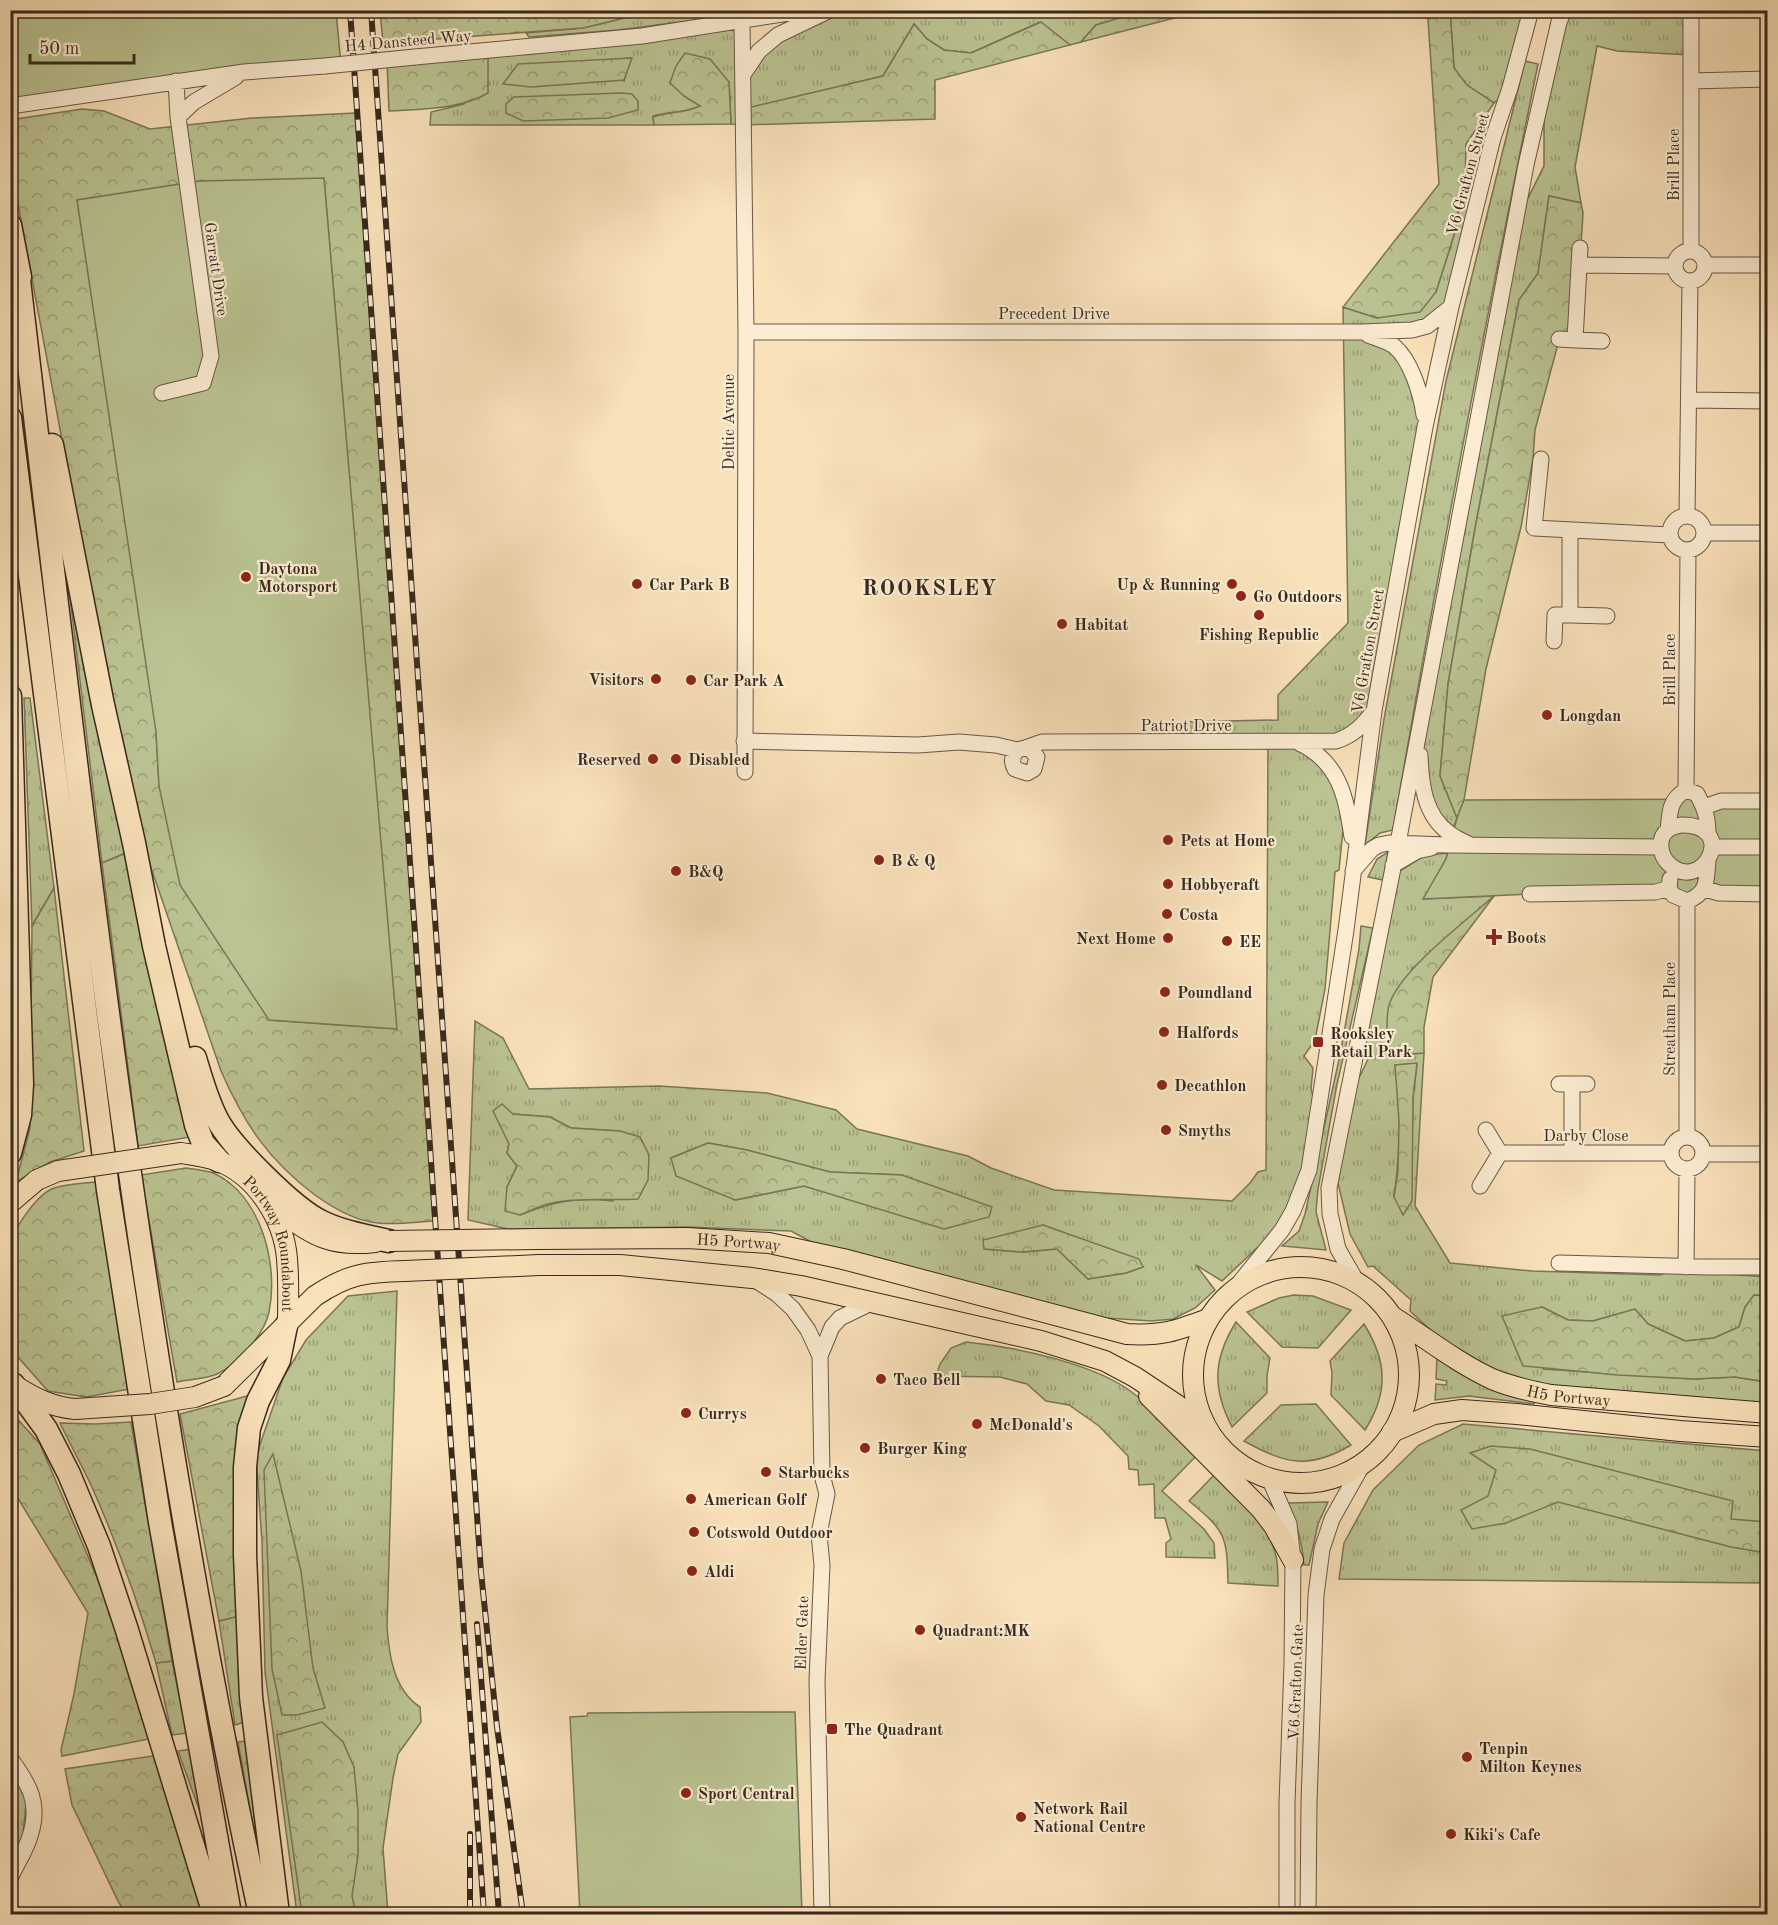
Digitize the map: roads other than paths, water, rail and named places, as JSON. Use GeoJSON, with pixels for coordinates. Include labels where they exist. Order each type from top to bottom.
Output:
{"type":"FeatureCollection","features":[{"type":"Feature","properties":{"kind":"highway"},"geometry":{"type":"LineString","coordinates":[[10,225],[103,705],[154,946],[196,1125],[203,1143],[219,1161]]}},
{"type":"Feature","properties":{"kind":"highway"},"geometry":{"type":"LineString","coordinates":[[17,263],[92,896],[132,1189],[184,1519],[235,1799],[260,1914]]}},
{"type":"Feature","properties":{"kind":"highway"},"geometry":{"type":"LineString","coordinates":[[10,418],[108,1190],[160,1522],[230,1914]]}},
{"type":"Feature","properties":{"kind":"highway"},"geometry":{"type":"LineString","coordinates":[[10,696],[22,1084],[20,1115],[10,1153]]}},
{"type":"Feature","properties":{"kind":"highway"},"geometry":{"type":"LineString","coordinates":[[134,843],[202,1084],[218,1120],[246,1156],[290,1200],[320,1221],[346,1232],[389,1241]]}},
{"type":"Feature","properties":{"kind":"highway"},"geometry":{"type":"LineString","coordinates":[[278,1914],[251,1697],[245,1555],[245,1467],[249,1428],[258,1401],[279,1360],[287,1325]]}},
{"type":"Feature","properties":{"kind":"highway"},"geometry":{"type":"LineString","coordinates":[[12,1383],[46,1430],[69,1474],[99,1546],[214,1914]]}},
{"type":"Feature","properties":{"kind":"main road","name":"Portway Roundabout"},"geometry":{"type":"LineString","coordinates":[[10,1203],[37,1180],[57,1171],[181,1153],[202,1156],[219,1161],[240,1174],[269,1204],[282,1234],[287,1257],[287,1325],[224,1386],[195,1397],[150,1404],[119,1408],[75,1409],[40,1401],[12,1383]]}},
{"type":"Feature","properties":{"kind":"main road","name":"H5 Portway"},"geometry":{"type":"LineString","coordinates":[[269,1204],[303,1227],[332,1242],[356,1244],[389,1241],[687,1238],[769,1243],[843,1259],[1127,1334],[1155,1335],[1174,1332],[1260,1275],[1290,1267],[1321,1269],[1357,1282]]}},
{"type":"Feature","properties":{"kind":"main road","name":"H5 Portway"},"geometry":{"type":"LineString","coordinates":[[287,1325],[315,1296],[346,1278],[369,1272],[539,1265],[620,1265],[752,1278],[801,1286],[1041,1341],[1105,1361],[1135,1377],[1204,1423]]}},
{"type":"Feature","properties":{"kind":"main road"},"geometry":{"type":"LineString","coordinates":[[1235,1470],[1294,1483],[1317,1482],[1344,1474],[1370,1457],[1392,1432],[1402,1412],[1407,1392],[1407,1357],[1404,1340],[1391,1315],[1357,1282]]}},
{"type":"Feature","properties":{"kind":"main road"},"geometry":{"type":"LineString","coordinates":[[1208,1444],[1204,1423],[1196,1402],[1193,1381],[1199,1338],[1224,1300]]}},
{"type":"Feature","properties":{"kind":"main road","name":"H5 Portway"},"geometry":{"type":"LineString","coordinates":[[1391,1315],[1432,1345],[1468,1366],[1494,1380],[1520,1389],[1551,1395],[1767,1413]]}},
{"type":"Feature","properties":{"kind":"main road"},"geometry":{"type":"LineString","coordinates":[[1135,1377],[1155,1403],[1208,1444],[1235,1470],[1274,1526],[1293,1560]]}},
{"type":"Feature","properties":{"kind":"main road","name":"H5 Portway"},"geometry":{"type":"LineString","coordinates":[[1392,1432],[1434,1414],[1462,1410],[1767,1437]]}},
{"type":"Feature","properties":{"kind":"street"},"geometry":{"type":"LineString","coordinates":[[742,22],[768,10]]}},
{"type":"Feature","properties":{"kind":"street","name":"H4 Dansteed Way"},"geometry":{"type":"LineString","coordinates":[[10,105],[244,72],[642,36],[808,10]]}},
{"type":"Feature","properties":{"kind":"street"},"geometry":{"type":"LineString","coordinates":[[744,73],[759,51],[778,35],[830,10]]}},
{"type":"Feature","properties":{"kind":"street","name":"Brill Place"},"geometry":{"type":"LineString","coordinates":[[1690,250],[1691,10]]}},
{"type":"Feature","properties":{"kind":"street","name":"V6 Grafton Street"},"geometry":{"type":"LineString","coordinates":[[1224,1300],[1282,1230],[1293,1211],[1309,1170],[1346,930],[1374,711],[1425,427],[1451,307],[1493,138],[1531,13]]}},
{"type":"Feature","properties":{"kind":"street"},"geometry":{"type":"LineString","coordinates":[[1357,1282],[1338,1249],[1330,1214],[1329,1188],[1398,843],[1524,175],[1562,16]]}},
{"type":"Feature","properties":{"kind":"street","name":"Deltic Avenue"},"geometry":{"type":"LineString","coordinates":[[742,22],[746,332],[745,772]]}},
{"type":"Feature","properties":{"kind":"street"},"geometry":{"type":"LineString","coordinates":[[178,117],[194,102],[244,72]]}},
{"type":"Feature","properties":{"kind":"street"},"geometry":{"type":"LineString","coordinates":[[1691,81],[1767,79]]}},
{"type":"Feature","properties":{"kind":"street","name":"Garratt Drive"},"geometry":{"type":"LineString","coordinates":[[162,393],[203,383],[210,356],[178,117],[176,81]]}},
{"type":"Feature","properties":{"kind":"street"},"geometry":{"type":"LineString","coordinates":[[1575,340],[1580,248]]}},
{"type":"Feature","properties":{"kind":"street"},"geometry":{"type":"LineString","coordinates":[[1690,250],[1703,256],[1706,265],[1703,275],[1690,281],[1681,278],[1675,266],[1678,256],[1690,250]]}},
{"type":"Feature","properties":{"kind":"street"},"geometry":{"type":"LineString","coordinates":[[1580,265],[1675,266]]}},
{"type":"Feature","properties":{"kind":"street"},"geometry":{"type":"LineString","coordinates":[[1706,265],[1767,265]]}},
{"type":"Feature","properties":{"kind":"street"},"geometry":{"type":"LineString","coordinates":[[1687,516],[1690,281]]}},
{"type":"Feature","properties":{"kind":"street","name":"Precedent Drive"},"geometry":{"type":"LineString","coordinates":[[746,332],[1362,332],[1412,330],[1426,326],[1451,307]]}},
{"type":"Feature","properties":{"kind":"street","name":"Precedent Drive"},"geometry":{"type":"LineString","coordinates":[[1362,332],[1395,347],[1407,363],[1420,391],[1425,427]]}},
{"type":"Feature","properties":{"kind":"street"},"geometry":{"type":"LineString","coordinates":[[1560,339],[1602,341]]}},
{"type":"Feature","properties":{"kind":"street"},"geometry":{"type":"LineString","coordinates":[[1689,400],[1767,401]]}},
{"type":"Feature","properties":{"kind":"street"},"geometry":{"type":"LineString","coordinates":[[1541,459],[1528,528],[1671,535]]}},
{"type":"Feature","properties":{"kind":"street"},"geometry":{"type":"LineString","coordinates":[[1687,516],[1701,523],[1704,533],[1697,546],[1688,550],[1678,547],[1671,535],[1673,524],[1681,517],[1687,516]]}},
{"type":"Feature","properties":{"kind":"street"},"geometry":{"type":"LineString","coordinates":[[1570,530],[1570,615]]}},
{"type":"Feature","properties":{"kind":"street"},"geometry":{"type":"LineString","coordinates":[[1704,533],[1767,533]]}},
{"type":"Feature","properties":{"kind":"street","name":"Brill Place"},"geometry":{"type":"LineString","coordinates":[[1686,790],[1688,550]]}},
{"type":"Feature","properties":{"kind":"street"},"geometry":{"type":"LineString","coordinates":[[1554,641],[1555,615],[1607,616]]}},
{"type":"Feature","properties":{"kind":"street","name":"Patriot Drive"},"geometry":{"type":"LineString","coordinates":[[744,741],[996,745],[1018,754],[1042,742],[1336,741],[1360,729],[1374,711]]}},
{"type":"Feature","properties":{"kind":"street"},"geometry":{"type":"LineString","coordinates":[[1418,728],[1421,777],[1426,804],[1434,818],[1448,833],[1471,846]]}},
{"type":"Feature","properties":{"kind":"street"},"geometry":{"type":"LineString","coordinates":[[1296,742],[1311,749],[1322,758],[1340,784],[1346,799],[1355,852]]}},
{"type":"Feature","properties":{"kind":"street","name":"Patriot Drive"},"geometry":{"type":"LineString","coordinates":[[1037,761],[1076,743]]}},
{"type":"Feature","properties":{"kind":"street"},"geometry":{"type":"LineString","coordinates":[[1031,750],[1037,757],[1034,769],[1027,773],[1018,772],[1018,754],[1031,750]]}},
{"type":"Feature","properties":{"kind":"street"},"geometry":{"type":"LineString","coordinates":[[1668,830],[1673,801],[1677,795],[1686,790],[1697,794],[1708,816],[1710,847],[1705,889],[1697,897],[1687,901],[1672,895],[1669,888],[1670,865]]}},
{"type":"Feature","properties":{"kind":"street"},"geometry":{"type":"LineString","coordinates":[[1704,807],[1721,801],[1767,801]]}},
{"type":"Feature","properties":{"kind":"street"},"geometry":{"type":"LineString","coordinates":[[1681,825],[1689,825],[1696,827],[1710,847],[1695,870],[1686,871],[1677,870],[1670,865],[1664,859],[1660,847],[1662,837],[1668,830],[1681,825]]}},
{"type":"Feature","properties":{"kind":"street"},"geometry":{"type":"LineString","coordinates":[[1353,873],[1372,849],[1379,845],[1398,843],[1471,846],[1660,847]]}},
{"type":"Feature","properties":{"kind":"street"},"geometry":{"type":"LineString","coordinates":[[1392,871],[1417,851],[1448,845]]}},
{"type":"Feature","properties":{"kind":"street"},"geometry":{"type":"LineString","coordinates":[[1710,847],[1767,847]]}},
{"type":"Feature","properties":{"kind":"street"},"geometry":{"type":"LineString","coordinates":[[1530,894],[1656,892],[1669,888]]}},
{"type":"Feature","properties":{"kind":"street"},"geometry":{"type":"LineString","coordinates":[[1705,889],[1719,893],[1767,894]]}},
{"type":"Feature","properties":{"kind":"street","name":"Streatham Place"},"geometry":{"type":"LineString","coordinates":[[1687,901],[1687,1137]]}},
{"type":"Feature","properties":{"kind":"street"},"geometry":{"type":"LineString","coordinates":[[1572,1153],[1573,1084]]}},
{"type":"Feature","properties":{"kind":"street"},"geometry":{"type":"LineString","coordinates":[[1480,1186],[1500,1153],[1486,1130]]}},
{"type":"Feature","properties":{"kind":"street"},"geometry":{"type":"LineString","coordinates":[[1687,1137],[1700,1144],[1703,1154],[1700,1163],[1687,1169],[1674,1163],[1671,1154],[1674,1144],[1687,1137]]}},
{"type":"Feature","properties":{"kind":"street","name":"Darby Close"},"geometry":{"type":"LineString","coordinates":[[1500,1153],[1671,1154]]}},
{"type":"Feature","properties":{"kind":"street"},"geometry":{"type":"LineString","coordinates":[[1703,1154],[1767,1154]]}},
{"type":"Feature","properties":{"kind":"street"},"geometry":{"type":"LineString","coordinates":[[1686,1267],[1687,1169]]}},
{"type":"Feature","properties":{"kind":"street"},"geometry":{"type":"LineString","coordinates":[[1559,1263],[1767,1267]]}},
{"type":"Feature","properties":{"kind":"street","name":"Elder Gate"},"geometry":{"type":"LineString","coordinates":[[752,1278],[777,1294],[794,1309],[808,1330],[820,1356]]}},
{"type":"Feature","properties":{"kind":"street","name":"Elder Gate"},"geometry":{"type":"LineString","coordinates":[[822,1914],[817,1682],[822,1565],[819,1534],[827,1494],[822,1475],[820,1356],[832,1327],[840,1318],[873,1302]]}},
{"type":"Feature","properties":{"kind":"street","name":"V6 Grafton Gate"},"geometry":{"type":"LineString","coordinates":[[1308,1914],[1309,1803],[1319,1566],[1332,1519],[1370,1457]]}},
{"type":"Feature","properties":{"kind":"street","name":"V6 Grafton Gate"},"geometry":{"type":"LineString","coordinates":[[1269,1478],[1289,1524],[1293,1560],[1287,1914]]}},
{"type":"Feature","properties":{"kind":"street"},"geometry":{"type":"LineString","coordinates":[[10,1758],[28,1782],[36,1808],[30,1836],[10,1879]]}},
{"type":"Feature","properties":{"kind":"railway"},"geometry":{"type":"LineString","coordinates":[[350,10],[484,1914]]}},
{"type":"Feature","properties":{"kind":"railway"},"geometry":{"type":"LineString","coordinates":[[371,10],[481,1572],[497,1727],[523,1914]]}},
{"type":"Feature","properties":{"kind":"railway"},"geometry":{"type":"LineString","coordinates":[[477,1624],[499,1914]]}},
{"type":"Feature","properties":{"kind":"railway"},"geometry":{"type":"LineString","coordinates":[[470,1834],[470,1914]]}},
{"type":"Feature","properties":{"kind":"place","name":"Daytona Motorsport"},"geometry":{"type":"Point","coordinates":[246,577]}},
{"type":"Feature","properties":{"kind":"place","name":"Car Park B"},"geometry":{"type":"Point","coordinates":[637,584]}},
{"type":"Feature","properties":{"kind":"place","name":"Up & Running"},"geometry":{"type":"Point","coordinates":[1232,584]}},
{"type":"Feature","properties":{"kind":"place","name":"Go Outdoors"},"geometry":{"type":"Point","coordinates":[1241,596]}},
{"type":"Feature","properties":{"kind":"place","name":"Fishing Republic"},"geometry":{"type":"Point","coordinates":[1259,615]}},
{"type":"Feature","properties":{"kind":"place","name":"Habitat"},"geometry":{"type":"Point","coordinates":[1062,624]}},
{"type":"Feature","properties":{"kind":"place","name":"Visitors"},"geometry":{"type":"Point","coordinates":[656,679]}},
{"type":"Feature","properties":{"kind":"place","name":"Car Park A"},"geometry":{"type":"Point","coordinates":[691,680]}},
{"type":"Feature","properties":{"kind":"place","name":"Longdan"},"geometry":{"type":"Point","coordinates":[1547,715]}},
{"type":"Feature","properties":{"kind":"place","name":"Reserved"},"geometry":{"type":"Point","coordinates":[653,759]}},
{"type":"Feature","properties":{"kind":"place","name":"Disabled"},"geometry":{"type":"Point","coordinates":[676,759]}},
{"type":"Feature","properties":{"kind":"place","name":"Pets at Home"},"geometry":{"type":"Point","coordinates":[1168,840]}},
{"type":"Feature","properties":{"kind":"place","name":"B & Q"},"geometry":{"type":"Point","coordinates":[879,860]}},
{"type":"Feature","properties":{"kind":"place","name":"B&Q"},"geometry":{"type":"Point","coordinates":[676,871]}},
{"type":"Feature","properties":{"kind":"place","name":"Hobbycraft"},"geometry":{"type":"Point","coordinates":[1168,884]}},
{"type":"Feature","properties":{"kind":"place","name":"Costa"},"geometry":{"type":"Point","coordinates":[1167,914]}},
{"type":"Feature","properties":{"kind":"place","name":"Boots"},"geometry":{"type":"Point","coordinates":[1494,937]}},
{"type":"Feature","properties":{"kind":"place","name":"Next Home"},"geometry":{"type":"Point","coordinates":[1168,938]}},
{"type":"Feature","properties":{"kind":"place","name":"EE"},"geometry":{"type":"Point","coordinates":[1227,941]}},
{"type":"Feature","properties":{"kind":"place","name":"Poundland"},"geometry":{"type":"Point","coordinates":[1165,992]}},
{"type":"Feature","properties":{"kind":"place","name":"Halfords"},"geometry":{"type":"Point","coordinates":[1164,1032]}},
{"type":"Feature","properties":{"kind":"place","name":"Rooksley Retail Park"},"geometry":{"type":"Point","coordinates":[1318,1042]}},
{"type":"Feature","properties":{"kind":"place","name":"Decathlon"},"geometry":{"type":"Point","coordinates":[1162,1085]}},
{"type":"Feature","properties":{"kind":"place","name":"Smyths"},"geometry":{"type":"Point","coordinates":[1166,1130]}},
{"type":"Feature","properties":{"kind":"place","name":"Taco Bell"},"geometry":{"type":"Point","coordinates":[881,1379]}},
{"type":"Feature","properties":{"kind":"place","name":"Currys"},"geometry":{"type":"Point","coordinates":[686,1413]}},
{"type":"Feature","properties":{"kind":"place","name":"McDonald's"},"geometry":{"type":"Point","coordinates":[977,1424]}},
{"type":"Feature","properties":{"kind":"place","name":"Burger King"},"geometry":{"type":"Point","coordinates":[865,1448]}},
{"type":"Feature","properties":{"kind":"place","name":"Starbucks"},"geometry":{"type":"Point","coordinates":[766,1472]}},
{"type":"Feature","properties":{"kind":"place","name":"American Golf"},"geometry":{"type":"Point","coordinates":[691,1499]}},
{"type":"Feature","properties":{"kind":"place","name":"Cotswold Outdoor"},"geometry":{"type":"Point","coordinates":[694,1532]}},
{"type":"Feature","properties":{"kind":"place","name":"Aldi"},"geometry":{"type":"Point","coordinates":[692,1571]}},
{"type":"Feature","properties":{"kind":"place","name":"Quadrant:MK"},"geometry":{"type":"Point","coordinates":[920,1630]}},
{"type":"Feature","properties":{"kind":"place","name":"The Quadrant"},"geometry":{"type":"Point","coordinates":[832,1729]}},
{"type":"Feature","properties":{"kind":"place","name":"Tenpin Milton Keynes"},"geometry":{"type":"Point","coordinates":[1467,1757]}},
{"type":"Feature","properties":{"kind":"place","name":"Sport Central"},"geometry":{"type":"Point","coordinates":[686,1793]}},
{"type":"Feature","properties":{"kind":"place","name":"Network Rail National Centre"},"geometry":{"type":"Point","coordinates":[1021,1817]}},
{"type":"Feature","properties":{"kind":"place","name":"Kiki's Cafe"},"geometry":{"type":"Point","coordinates":[1451,1834]}},
{"type":"Feature","properties":{"kind":"district","name":"ROOKSLEY"},"geometry":{"type":"Point","coordinates":[930,587]}}]}
